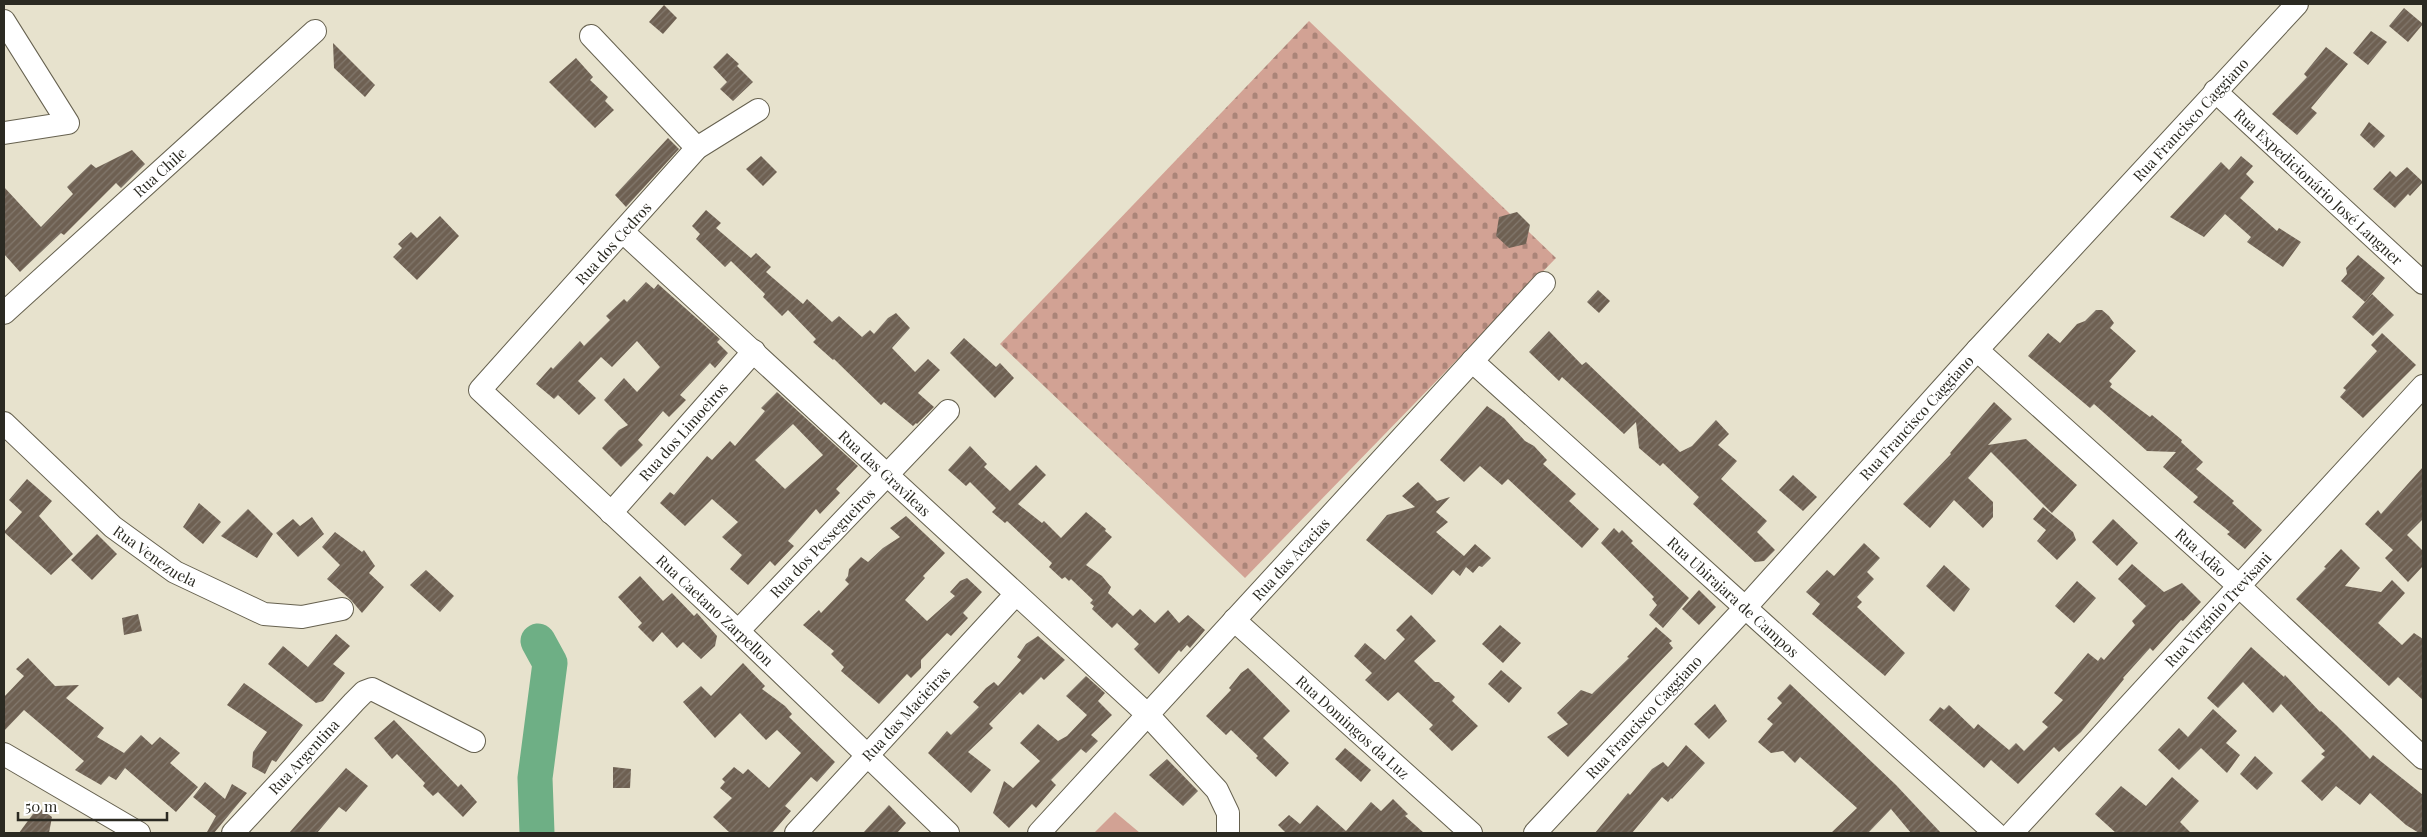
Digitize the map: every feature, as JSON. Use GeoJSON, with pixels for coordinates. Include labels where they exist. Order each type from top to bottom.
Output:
{"type":"FeatureCollection","features":[{"type":"Feature","properties":{"kind":"street","name":"Rua Francisco Caggiano"},"geometry":{"type":"LineString","coordinates":[[1536,833],[1744,609],[1977,350],[2297,4]]}},
{"type":"Feature","properties":{"kind":"street"},"geometry":{"type":"LineString","coordinates":[[4,21],[68,123],[4,132]]}},
{"type":"Feature","properties":{"kind":"street","name":"Rua Chile"},"geometry":{"type":"LineString","coordinates":[[4,313],[315,31]]}},
{"type":"Feature","properties":{"kind":"street"},"geometry":{"type":"LineString","coordinates":[[591,36],[697,148]]}},
{"type":"Feature","properties":{"kind":"street","name":"Rua Expedicionário José Langner"},"geometry":{"type":"LineString","coordinates":[[2215,91],[2423,283]]}},
{"type":"Feature","properties":{"kind":"street","name":"Rua dos Cedros"},"geometry":{"type":"LineString","coordinates":[[480,390],[697,148],[758,110]]}},
{"type":"Feature","properties":{"kind":"street","name":"Rua das Gravileas"},"geometry":{"type":"LineString","coordinates":[[623,232],[1147,714],[1217,790],[1228,813],[1228,833]]}},
{"type":"Feature","properties":{"kind":"street","name":"Rua das Acacias"},"geometry":{"type":"LineString","coordinates":[[1039,833],[1544,283]]}},
{"type":"Feature","properties":{"kind":"street","name":"Rua Adão"},"geometry":{"type":"LineString","coordinates":[[1977,350],[2240,587],[2423,758]]}},
{"type":"Feature","properties":{"kind":"street","name":"Rua dos Limoeiros"},"geometry":{"type":"LineString","coordinates":[[611,513],[754,351]]}},
{"type":"Feature","properties":{"kind":"street","name":"Rua Ubirajara de Campos"},"geometry":{"type":"LineString","coordinates":[[1472,361],[1744,609],[1995,833]]}},
{"type":"Feature","properties":{"kind":"street","name":"Rua Virgínio Trevisani"},"geometry":{"type":"LineString","coordinates":[[2012,833],[2423,386]]}},
{"type":"Feature","properties":{"kind":"street","name":"Rua Caetano Zarpellon"},"geometry":{"type":"LineString","coordinates":[[480,390],[738,631],[948,833]]}},
{"type":"Feature","properties":{"kind":"street","name":"Rua dos Pessegueiros"},"geometry":{"type":"LineString","coordinates":[[738,631],[948,410]]}},
{"type":"Feature","properties":{"kind":"street","name":"Rua Venezuela"},"geometry":{"type":"LineString","coordinates":[[4,423],[113,527],[174,572],[264,614],[302,617],[342,609]]}},
{"type":"Feature","properties":{"kind":"street","name":"Rua das Macieiras"},"geometry":{"type":"LineString","coordinates":[[796,833],[869,756],[1016,594]]}},
{"type":"Feature","properties":{"kind":"street","name":"Rua Domingos da Luz"},"geometry":{"type":"LineString","coordinates":[[1234,620],[1471,833]]}},
{"type":"Feature","properties":{"kind":"street","name":"Rua Argentina"},"geometry":{"type":"LineString","coordinates":[[232,833],[364,692],[372,689],[378,690],[474,741]]}},
{"type":"Feature","properties":{"kind":"street"},"geometry":{"type":"LineString","coordinates":[[4,754],[139,833]]}},
{"type":"Feature","properties":{"kind":"green space"},"geometry":{"type":"Polygon","coordinates":[[[1309,21],[1556,258],[1245,578],[1000,344],[1309,21]]]}},
{"type":"Feature","properties":{"kind":"green space"},"geometry":{"type":"Polygon","coordinates":[[[1115,812],[1140,833],[1094,833],[1115,812]]]}},
{"type":"Feature","properties":{"kind":"building"},"geometry":{"type":"Polygon","coordinates":[[[664,5],[677,18],[663,34],[649,22],[664,5]]]}},
{"type":"Feature","properties":{"kind":"building"},"geometry":{"type":"Polygon","coordinates":[[[2404,8],[2423,24],[2408,42],[2389,26],[2404,8]]]}},
{"type":"Feature","properties":{"kind":"building"},"geometry":{"type":"Polygon","coordinates":[[[2371,31],[2387,42],[2368,65],[2353,53],[2371,31]]]}},
{"type":"Feature","properties":{"kind":"building"},"geometry":{"type":"Polygon","coordinates":[[[333,43],[375,85],[365,97],[334,68],[333,43]]]}},
{"type":"Feature","properties":{"kind":"building"},"geometry":{"type":"Polygon","coordinates":[[[2326,47],[2348,64],[2311,108],[2317,113],[2297,135],[2272,114],[2307,77],[2304,74],[2326,47]]]}},
{"type":"Feature","properties":{"kind":"building"},"geometry":{"type":"Polygon","coordinates":[[[727,53],[739,64],[737,66],[753,82],[733,101],[720,89],[727,82],[713,67],[727,53]]]}},
{"type":"Feature","properties":{"kind":"building"},"geometry":{"type":"Polygon","coordinates":[[[576,58],[593,77],[590,80],[608,97],[605,101],[614,110],[595,128],[549,82],[576,58]]]}},
{"type":"Feature","properties":{"kind":"building"},"geometry":{"type":"Polygon","coordinates":[[[2369,122],[2385,136],[2374,148],[2360,135],[2369,122]]]}},
{"type":"Feature","properties":{"kind":"building"},"geometry":{"type":"Polygon","coordinates":[[[668,138],[679,149],[626,207],[615,195],[668,138]]]}},
{"type":"Feature","properties":{"kind":"building"},"geometry":{"type":"Polygon","coordinates":[[[132,150],[145,164],[121,188],[116,183],[64,235],[61,233],[20,272],[4,254],[4,187],[41,227],[73,194],[67,187],[91,164],[96,168],[132,150]]]}},
{"type":"Feature","properties":{"kind":"building"},"geometry":{"type":"Polygon","coordinates":[[[761,156],[777,172],[763,186],[746,169],[761,156]]]}},
{"type":"Feature","properties":{"kind":"building"},"geometry":{"type":"Polygon","coordinates":[[[2241,156],[2253,166],[2246,174],[2254,182],[2240,198],[2277,231],[2279,228],[2301,242],[2283,267],[2247,242],[2251,237],[2225,214],[2204,237],[2170,217],[2221,162],[2229,170],[2241,156]]]}},
{"type":"Feature","properties":{"kind":"building"},"geometry":{"type":"Polygon","coordinates":[[[2407,167],[2423,182],[2395,208],[2373,189],[2390,171],[2396,177],[2407,167]]]}},
{"type":"Feature","properties":{"kind":"building"},"geometry":{"type":"Polygon","coordinates":[[[706,210],[721,223],[716,228],[751,258],[756,253],[771,267],[766,272],[803,304],[807,299],[832,322],[839,316],[862,337],[870,330],[874,334],[888,318],[896,313],[910,328],[892,348],[915,372],[928,359],[940,370],[918,393],[934,407],[913,426],[884,402],[881,405],[834,359],[813,342],[816,339],[788,310],[782,316],[763,297],[765,294],[731,261],[725,267],[696,239],[700,234],[692,226],[706,210]]]}},
{"type":"Feature","properties":{"kind":"building"},"geometry":{"type":"Polygon","coordinates":[[[1517,212],[1530,225],[1526,244],[1509,248],[1496,236],[1499,217],[1517,212]]]}},
{"type":"Feature","properties":{"kind":"building"},"geometry":{"type":"Polygon","coordinates":[[[440,216],[459,236],[417,280],[393,257],[402,248],[398,244],[411,232],[417,238],[440,216]]]}},
{"type":"Feature","properties":{"kind":"building"},"geometry":{"type":"Polygon","coordinates":[[[2358,255],[2385,278],[2365,302],[2341,281],[2347,274],[2346,268],[2358,255]]]}},
{"type":"Feature","properties":{"kind":"building"},"geometry":{"type":"Polygon","coordinates":[[[646,282],[654,289],[658,284],[720,339],[717,342],[728,353],[715,368],[710,363],[680,395],[686,400],[669,417],[663,411],[638,440],[643,445],[621,467],[602,448],[619,430],[628,425],[604,400],[624,378],[637,392],[660,367],[637,341],[612,367],[601,357],[578,381],[596,398],[579,415],[558,395],[554,399],[536,384],[551,367],[553,369],[580,341],[584,346],[610,320],[606,316],[624,299],[627,302],[646,282]]]}},
{"type":"Feature","properties":{"kind":"building"},"geometry":{"type":"Polygon","coordinates":[[[1598,290],[1610,301],[1599,313],[1587,302],[1598,290]]]}},
{"type":"Feature","properties":{"kind":"building"},"geometry":{"type":"Polygon","coordinates":[[[2372,294],[2394,315],[2373,336],[2352,317],[2372,294]]]}},
{"type":"Feature","properties":{"kind":"building"},"geometry":{"type":"Polygon","coordinates":[[[2096,310],[2102,310],[2109,316],[2114,323],[2110,328],[2136,351],[2109,381],[2112,384],[2110,387],[2150,417],[2152,415],[2182,440],[2181,442],[2203,462],[2196,469],[2234,501],[2232,503],[2262,530],[2245,549],[2227,534],[2230,532],[2193,502],[2198,497],[2163,467],[2176,452],[2147,451],[2094,404],[2090,408],[2028,356],[2048,333],[2060,343],[2077,324],[2085,321],[2096,310]]]}},
{"type":"Feature","properties":{"kind":"building"},"geometry":{"type":"Polygon","coordinates":[[[1549,331],[1582,365],[1586,362],[1680,452],[1692,446],[1716,420],[1729,434],[1718,445],[1737,461],[1721,479],[1767,521],[1757,532],[1775,550],[1764,561],[1755,562],[1693,504],[1699,497],[1663,463],[1660,466],[1639,448],[1636,422],[1624,434],[1562,377],[1559,381],[1529,352],[1549,331]]]}},
{"type":"Feature","properties":{"kind":"building"},"geometry":{"type":"Polygon","coordinates":[[[2382,333],[2416,365],[2363,418],[2340,397],[2346,390],[2343,388],[2377,351],[2371,345],[2382,333]]]}},
{"type":"Feature","properties":{"kind":"building"},"geometry":{"type":"Polygon","coordinates":[[[964,338],[996,367],[1000,363],[1014,378],[995,398],[950,353],[964,338]]]}},
{"type":"Feature","properties":{"kind":"building"},"geometry":{"type":"Polygon","coordinates":[[[777,392],[858,466],[836,489],[840,493],[820,514],[816,509],[788,541],[794,546],[775,566],[770,561],[748,585],[730,569],[742,555],[722,537],[738,522],[712,499],[685,526],[660,503],[670,492],[674,495],[707,456],[712,460],[730,441],[735,446],[765,411],[761,408],[777,392]],[[793,424],[755,460],[785,489],[823,455],[793,424]]]}},
{"type":"Feature","properties":{"kind":"building"},"geometry":{"type":"Polygon","coordinates":[[[1994,402],[2012,419],[1988,445],[2026,439],[2077,485],[2052,513],[1991,452],[1968,478],[1993,502],[1993,517],[1983,528],[1954,500],[1930,528],[1903,504],[1951,454],[1994,402]]]}},
{"type":"Feature","properties":{"kind":"building"},"geometry":{"type":"Polygon","coordinates":[[[1487,406],[1504,418],[1525,441],[1534,446],[1547,460],[1543,464],[1576,494],[1569,501],[1599,529],[1582,548],[1508,479],[1502,485],[1480,466],[1464,482],[1440,460],[1487,406]]]}},
{"type":"Feature","properties":{"kind":"building"},"geometry":{"type":"Polygon","coordinates":[[[970,446],[987,464],[984,467],[1010,491],[1036,465],[1046,475],[1018,504],[1042,523],[1044,521],[1061,538],[1086,512],[1106,529],[1105,531],[1112,537],[1086,565],[1102,576],[1111,587],[1108,593],[1133,616],[1140,609],[1155,623],[1168,610],[1179,623],[1188,615],[1205,630],[1190,648],[1187,645],[1181,652],[1179,650],[1159,674],[1134,649],[1139,644],[1117,623],[1112,628],[1092,609],[1094,606],[1090,603],[1093,600],[1071,579],[1069,581],[1065,577],[1062,579],[1049,567],[1052,563],[1007,521],[1005,523],[992,512],[996,508],[970,482],[966,486],[948,470],[970,446]]]}},
{"type":"Feature","properties":{"kind":"building"},"geometry":{"type":"Polygon","coordinates":[[[2423,467],[2423,519],[2407,535],[2423,551],[2423,566],[2408,582],[2385,558],[2393,550],[2365,524],[2378,510],[2381,514],[2423,467]]]}},
{"type":"Feature","properties":{"kind":"building"},"geometry":{"type":"Polygon","coordinates":[[[1793,475],[1817,497],[1803,511],[1779,490],[1793,475]]]}},
{"type":"Feature","properties":{"kind":"building"},"geometry":{"type":"Polygon","coordinates":[[[27,479],[52,501],[39,516],[73,554],[51,575],[4,532],[22,512],[9,500],[27,479]]]}},
{"type":"Feature","properties":{"kind":"building"},"geometry":{"type":"Polygon","coordinates":[[[1418,482],[1437,501],[1450,497],[1436,512],[1448,522],[1436,532],[1464,556],[1475,544],[1491,558],[1482,567],[1479,566],[1473,573],[1466,567],[1460,576],[1453,570],[1432,595],[1366,540],[1387,515],[1415,507],[1402,496],[1418,482]]]}},
{"type":"Feature","properties":{"kind":"building"},"geometry":{"type":"Polygon","coordinates":[[[199,503],[221,522],[203,544],[183,527],[199,503]]]}},
{"type":"Feature","properties":{"kind":"building"},"geometry":{"type":"Polygon","coordinates":[[[2043,507],[2073,532],[2076,540],[2057,560],[2037,541],[2046,530],[2033,519],[2043,507]]]}},
{"type":"Feature","properties":{"kind":"building"},"geometry":{"type":"Polygon","coordinates":[[[248,509],[273,534],[257,558],[221,536],[248,509]]]}},
{"type":"Feature","properties":{"kind":"building"},"geometry":{"type":"Polygon","coordinates":[[[906,516],[945,553],[923,576],[925,578],[905,600],[927,621],[955,596],[950,592],[960,581],[967,578],[982,592],[963,613],[968,618],[951,636],[947,633],[921,660],[921,668],[911,678],[907,674],[879,704],[841,671],[844,667],[831,654],[834,651],[803,625],[819,610],[821,613],[849,584],[845,580],[849,569],[861,557],[868,562],[883,548],[900,537],[890,528],[906,516]]]}},
{"type":"Feature","properties":{"kind":"building"},"geometry":{"type":"Polygon","coordinates":[[[312,517],[324,534],[298,557],[276,533],[293,519],[300,526],[312,517]]]}},
{"type":"Feature","properties":{"kind":"building"},"geometry":{"type":"Polygon","coordinates":[[[2113,519],[2138,543],[2117,566],[2092,542],[2113,519]]]}},
{"type":"Feature","properties":{"kind":"building"},"geometry":{"type":"Polygon","coordinates":[[[1614,528],[1619,533],[1622,530],[1633,541],[1631,543],[1689,598],[1663,628],[1649,615],[1657,605],[1652,599],[1654,597],[1601,543],[1614,528]]]}},
{"type":"Feature","properties":{"kind":"building"},"geometry":{"type":"Polygon","coordinates":[[[335,532],[362,552],[364,550],[375,566],[369,573],[384,587],[362,613],[351,600],[327,579],[340,565],[322,547],[335,532]]]}},
{"type":"Feature","properties":{"kind":"building"},"geometry":{"type":"Polygon","coordinates":[[[97,534],[117,554],[92,580],[71,560],[97,534]]]}},
{"type":"Feature","properties":{"kind":"building"},"geometry":{"type":"Polygon","coordinates":[[[1864,543],[1880,558],[1867,572],[1874,579],[1857,597],[1862,602],[1857,607],[1905,653],[1885,676],[1812,614],[1820,604],[1806,592],[1827,570],[1834,576],[1864,543]]]}},
{"type":"Feature","properties":{"kind":"building"},"geometry":{"type":"Polygon","coordinates":[[[2341,549],[2360,568],[2345,586],[2381,592],[2392,580],[2405,593],[2378,623],[2402,645],[2414,633],[2423,639],[2423,700],[2398,677],[2389,686],[2296,599],[2326,568],[2324,567],[2341,549]]]}},
{"type":"Feature","properties":{"kind":"building"},"geometry":{"type":"Polygon","coordinates":[[[2132,564],[2164,592],[2182,583],[2201,602],[2183,621],[2181,620],[2153,651],[2150,648],[2123,678],[2081,732],[2059,752],[2054,747],[2018,784],[1991,760],[1984,768],[1929,720],[1940,707],[1944,710],[1949,705],[1974,729],[1978,724],[2009,750],[2016,743],[2024,751],[2048,727],[2042,722],[2063,700],[2054,693],[2088,653],[2098,661],[2101,657],[2104,660],[2135,625],[2132,621],[2146,606],[2118,579],[2132,564]]]}},
{"type":"Feature","properties":{"kind":"building"},"geometry":{"type":"Polygon","coordinates":[[[1944,565],[1970,589],[1954,612],[1926,586],[1944,565]]]}},
{"type":"Feature","properties":{"kind":"building"},"geometry":{"type":"Polygon","coordinates":[[[426,570],[454,596],[440,612],[410,585],[426,570]]]}},
{"type":"Feature","properties":{"kind":"building"},"geometry":{"type":"Polygon","coordinates":[[[640,576],[663,601],[672,593],[694,616],[697,613],[717,636],[715,646],[701,659],[683,642],[677,648],[662,632],[653,642],[638,627],[642,623],[618,597],[640,576]]]}},
{"type":"Feature","properties":{"kind":"building"},"geometry":{"type":"Polygon","coordinates":[[[2077,581],[2096,598],[2074,623],[2055,606],[2077,581]]]}},
{"type":"Feature","properties":{"kind":"building"},"geometry":{"type":"Polygon","coordinates":[[[1699,590],[1716,607],[1699,625],[1682,609],[1699,590]]]}},
{"type":"Feature","properties":{"kind":"building"},"geometry":{"type":"Polygon","coordinates":[[[138,614],[142,631],[124,635],[122,618],[138,614]]]}},
{"type":"Feature","properties":{"kind":"building"},"geometry":{"type":"Polygon","coordinates":[[[1411,615],[1436,641],[1414,661],[1435,682],[1439,682],[1455,697],[1452,701],[1478,726],[1452,751],[1429,729],[1433,725],[1398,692],[1388,701],[1365,680],[1372,673],[1354,656],[1365,643],[1385,660],[1405,639],[1396,630],[1411,615]]]}},
{"type":"Feature","properties":{"kind":"building"},"geometry":{"type":"Polygon","coordinates":[[[1500,625],[1521,643],[1503,663],[1482,644],[1500,625]]]}},
{"type":"Feature","properties":{"kind":"building"},"geometry":{"type":"Polygon","coordinates":[[[1656,627],[1672,641],[1669,643],[1673,648],[1568,757],[1547,737],[1568,724],[1557,713],[1581,690],[1592,694],[1629,658],[1627,657],[1656,627]]]}},
{"type":"Feature","properties":{"kind":"building"},"geometry":{"type":"Polygon","coordinates":[[[336,634],[350,646],[333,664],[345,673],[323,701],[316,703],[268,664],[283,646],[308,667],[336,634]]]}},
{"type":"Feature","properties":{"kind":"building"},"geometry":{"type":"Polygon","coordinates":[[[1038,636],[1065,660],[1044,680],[1041,677],[1023,695],[1020,692],[989,724],[993,728],[968,752],[991,770],[971,793],[928,753],[947,731],[951,735],[979,707],[973,702],[994,682],[998,686],[1021,660],[1017,657],[1026,644],[1038,636]]]}},
{"type":"Feature","properties":{"kind":"building"},"geometry":{"type":"Polygon","coordinates":[[[2251,647],[2284,677],[2285,675],[2320,712],[2370,759],[2373,755],[2423,795],[2423,833],[2419,833],[2406,825],[2370,793],[2360,805],[2336,786],[2322,801],[2301,781],[2325,757],[2321,754],[2325,751],[2281,704],[2273,713],[2243,682],[2218,708],[2207,698],[2251,647]]]}},
{"type":"Feature","properties":{"kind":"building"},"geometry":{"type":"Polygon","coordinates":[[[28,658],[55,686],[79,685],[66,698],[104,728],[97,737],[124,753],[141,735],[152,745],[160,737],[180,753],[170,763],[198,787],[176,812],[125,768],[116,780],[109,776],[101,785],[75,770],[84,761],[24,710],[4,731],[4,697],[24,676],[16,669],[28,658]]]}},
{"type":"Feature","properties":{"kind":"building"},"geometry":{"type":"Polygon","coordinates":[[[743,663],[765,686],[762,689],[785,706],[792,714],[789,717],[835,762],[817,782],[811,777],[785,806],[791,811],[772,833],[730,833],[713,817],[732,798],[720,788],[725,782],[722,779],[734,767],[743,774],[748,769],[769,788],[801,753],[777,730],[766,740],[740,713],[715,738],[683,702],[701,686],[711,696],[743,663]]]}},
{"type":"Feature","properties":{"kind":"building"},"geometry":{"type":"Polygon","coordinates":[[[1248,668],[1290,711],[1263,738],[1289,763],[1276,777],[1256,758],[1258,756],[1231,730],[1226,735],[1206,716],[1231,690],[1229,688],[1241,673],[1248,668]]]}},
{"type":"Feature","properties":{"kind":"building"},"geometry":{"type":"Polygon","coordinates":[[[1501,670],[1522,688],[1509,703],[1488,684],[1501,670]]]}},
{"type":"Feature","properties":{"kind":"building"},"geometry":{"type":"Polygon","coordinates":[[[1086,676],[1105,693],[1098,701],[1112,715],[1091,735],[1098,741],[1086,753],[1081,749],[1051,780],[1056,785],[1036,808],[1032,804],[1009,828],[993,813],[1004,781],[1013,788],[1040,761],[1020,743],[1038,724],[1058,741],[1067,736],[1087,715],[1066,696],[1086,676]]]}},
{"type":"Feature","properties":{"kind":"building"},"geometry":{"type":"Polygon","coordinates":[[[244,683],[303,725],[276,762],[272,760],[265,774],[252,767],[253,752],[267,732],[227,705],[244,683]]]}},
{"type":"Feature","properties":{"kind":"building"},"geometry":{"type":"Polygon","coordinates":[[[1790,684],[1896,785],[1941,833],[1911,833],[1891,809],[1868,833],[1831,833],[1857,808],[1800,757],[1795,763],[1783,751],[1771,753],[1758,742],[1773,724],[1767,719],[1782,703],[1777,698],[1790,684]]]}},
{"type":"Feature","properties":{"kind":"building"},"geometry":{"type":"Polygon","coordinates":[[[1715,704],[1727,721],[1709,739],[1694,724],[1715,704]]]}},
{"type":"Feature","properties":{"kind":"building"},"geometry":{"type":"Polygon","coordinates":[[[2213,709],[2237,731],[2226,743],[2240,755],[2227,773],[2201,748],[2179,770],[2158,750],[2179,728],[2188,737],[2213,709]]]}},
{"type":"Feature","properties":{"kind":"building"},"geometry":{"type":"Polygon","coordinates":[[[394,720],[458,787],[461,784],[477,802],[463,817],[438,792],[433,796],[423,786],[425,783],[397,754],[392,759],[374,738],[394,720]]]}},
{"type":"Feature","properties":{"kind":"building"},"geometry":{"type":"Polygon","coordinates":[[[1686,745],[1705,763],[1672,799],[1668,802],[1662,797],[1632,833],[1595,833],[1628,793],[1630,795],[1652,769],[1663,762],[1668,767],[1686,745]]]}},
{"type":"Feature","properties":{"kind":"building"},"geometry":{"type":"Polygon","coordinates":[[[1345,748],[1371,770],[1361,782],[1335,759],[1345,748]]]}},
{"type":"Feature","properties":{"kind":"building"},"geometry":{"type":"Polygon","coordinates":[[[2255,756],[2273,773],[2257,790],[2240,774],[2255,756]]]}},
{"type":"Feature","properties":{"kind":"building"},"geometry":{"type":"Polygon","coordinates":[[[1167,759],[1198,791],[1183,806],[1149,775],[1167,759]]]}},
{"type":"Feature","properties":{"kind":"building"},"geometry":{"type":"Polygon","coordinates":[[[613,767],[631,769],[630,788],[613,788],[613,767]]]}},
{"type":"Feature","properties":{"kind":"building"},"geometry":{"type":"Polygon","coordinates":[[[346,768],[368,786],[346,812],[339,807],[317,833],[289,833],[346,768]]]}},
{"type":"Feature","properties":{"kind":"building"},"geometry":{"type":"Polygon","coordinates":[[[2172,777],[2199,801],[2180,822],[2191,833],[2116,833],[2095,814],[2121,786],[2146,806],[2172,777]]]}},
{"type":"Feature","properties":{"kind":"building"},"geometry":{"type":"Polygon","coordinates":[[[205,782],[225,799],[232,784],[247,793],[214,833],[207,832],[216,816],[193,797],[205,782]]]}},
{"type":"Feature","properties":{"kind":"building"},"geometry":{"type":"Polygon","coordinates":[[[1393,799],[1408,814],[1405,816],[1424,833],[1286,833],[1278,825],[1289,815],[1300,824],[1317,805],[1346,831],[1371,802],[1381,811],[1393,799]]]}},
{"type":"Feature","properties":{"kind":"building"},"geometry":{"type":"Polygon","coordinates":[[[889,805],[906,823],[897,833],[863,833],[889,805]]]}},
{"type":"Feature","properties":{"kind":"building"},"geometry":{"type":"Polygon","coordinates":[[[38,807],[52,817],[49,833],[19,833],[38,807]]]}},
{"type":"Feature","properties":{"kind":"waterway"},"geometry":{"type":"LineString","coordinates":[[537,833],[535,778],[550,663],[538,641]]}}]}
